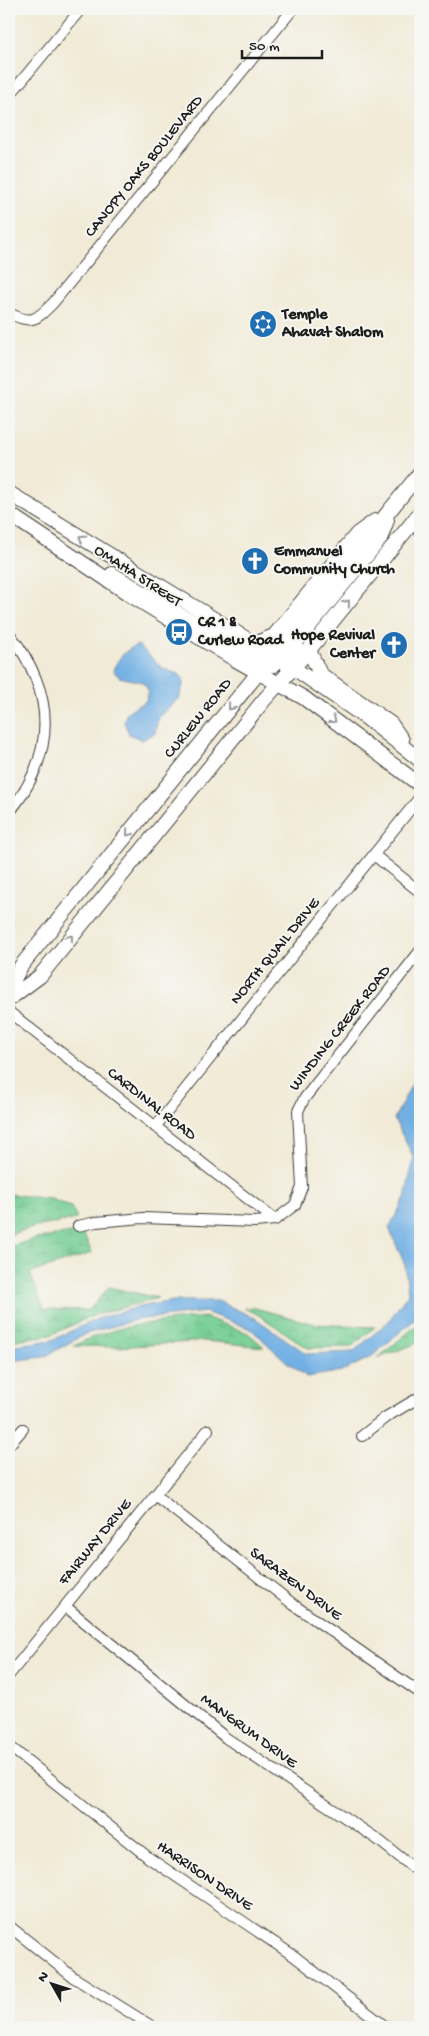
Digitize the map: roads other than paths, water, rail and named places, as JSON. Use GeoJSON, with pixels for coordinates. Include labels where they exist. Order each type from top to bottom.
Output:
{"type":"FeatureCollection","features":[{"type":"Feature","properties":{"kind":"main road","name":"CURLEW ROAD"},"geometry":{"type":"LineString","coordinates":[[9,999],[40,976],[123,873],[274,671],[390,510],[420,473]]}},
{"type":"Feature","properties":{"kind":"main road","name":"OMAHA STREET"},"geometry":{"type":"LineString","coordinates":[[9,493],[254,644],[274,671],[304,698],[420,785]]}},
{"type":"Feature","properties":{"kind":"main road"},"geometry":{"type":"LineString","coordinates":[[254,644],[274,636],[357,534],[390,510]]}},
{"type":"Feature","properties":{"kind":"main road","name":"CURLEW ROAD"},"geometry":{"type":"LineString","coordinates":[[9,989],[21,966],[248,686],[308,650],[420,513]]}},
{"type":"Feature","properties":{"kind":"main road","name":"OMAHA STREET"},"geometry":{"type":"LineString","coordinates":[[9,514],[132,596],[365,717],[410,752]]}},
{"type":"Feature","properties":{"kind":"main road"},"geometry":{"type":"LineString","coordinates":[[308,650],[320,674],[391,724],[410,752]]}},
{"type":"Feature","properties":{"kind":"street"},"geometry":{"type":"LineString","coordinates":[[9,96],[81,9]]}},
{"type":"Feature","properties":{"kind":"street","name":"CANOPY OAKS BOULEVARD"},"geometry":{"type":"LineString","coordinates":[[9,313],[26,321],[37,319],[53,303],[293,9]]}},
{"type":"Feature","properties":{"kind":"street"},"geometry":{"type":"LineString","coordinates":[[9,633],[23,651],[33,670],[40,690],[44,714],[44,745],[35,774],[23,795],[9,812]]}},
{"type":"Feature","properties":{"kind":"street","name":"NORTH QUAIL DRIVE"},"geometry":{"type":"LineString","coordinates":[[154,1127],[420,797]]}},
{"type":"Feature","properties":{"kind":"street"},"geometry":{"type":"LineString","coordinates":[[374,855],[420,892]]}},
{"type":"Feature","properties":{"kind":"street","name":"WINDING CREEK ROAD"},"geometry":{"type":"LineString","coordinates":[[275,1220],[295,1205],[302,1187],[298,1112],[304,1099],[420,950]]}},
{"type":"Feature","properties":{"kind":"street","name":"CARDINAL ROAD"},"geometry":{"type":"LineString","coordinates":[[9,1012],[275,1220]]}},
{"type":"Feature","properties":{"kind":"street"},"geometry":{"type":"LineString","coordinates":[[78,1226],[96,1222],[143,1218],[255,1222],[275,1220]]}},
{"type":"Feature","properties":{"kind":"street"},"geometry":{"type":"LineString","coordinates":[[362,1436],[386,1417],[420,1397]]}},
{"type":"Feature","properties":{"kind":"street"},"geometry":{"type":"LineString","coordinates":[[9,1445],[23,1429]]}},
{"type":"Feature","properties":{"kind":"street","name":"FAIRWAY DRIVE"},"geometry":{"type":"LineString","coordinates":[[9,1675],[208,1430]]}},
{"type":"Feature","properties":{"kind":"street","name":"SARAZEN DRIVE"},"geometry":{"type":"LineString","coordinates":[[155,1495],[294,1605],[420,1693]]}},
{"type":"Feature","properties":{"kind":"street","name":"MANGRUM DRIVE"},"geometry":{"type":"LineString","coordinates":[[65,1606],[226,1738],[377,1839],[420,1873]]}},
{"type":"Feature","properties":{"kind":"street","name":"HARRISON DRIVE"},"geometry":{"type":"LineString","coordinates":[[9,1746],[148,1858],[294,1956],[386,2027]]}},
{"type":"Feature","properties":{"kind":"street"},"geometry":{"type":"LineString","coordinates":[[9,1926],[73,1977],[153,2027]]}},
{"type":"Feature","properties":{"kind":"water"},"geometry":{"type":"Polygon","coordinates":[[[138,645],[162,668],[180,675],[184,681],[179,699],[158,717],[155,733],[142,740],[129,734],[124,722],[127,712],[146,701],[148,690],[143,682],[119,677],[113,670],[123,654],[138,645]]]}},
{"type":"Feature","properties":{"kind":"water"},"geometry":{"type":"Polygon","coordinates":[[[420,1068],[420,1100],[415,1107],[420,1113],[420,1212],[416,1231],[420,1266],[420,1303],[414,1320],[371,1357],[343,1371],[307,1377],[288,1363],[251,1329],[205,1312],[135,1320],[85,1334],[44,1357],[9,1361],[9,1346],[52,1340],[97,1319],[138,1307],[174,1301],[218,1301],[255,1318],[307,1354],[353,1352],[388,1322],[408,1294],[405,1265],[389,1228],[405,1198],[414,1158],[394,1119],[420,1068]]]}},
{"type":"Feature","properties":{"kind":"place","name":"Temple Ahavat Shalom"},"geometry":{"type":"Point","coordinates":[263,324]}},
{"type":"Feature","properties":{"kind":"place","name":"Emmanuel Community Church"},"geometry":{"type":"Point","coordinates":[255,561]}},
{"type":"Feature","properties":{"kind":"place","name":"CR 1 & Curlew Road"},"geometry":{"type":"Point","coordinates":[179,632]}},
{"type":"Feature","properties":{"kind":"place","name":"Hope Revival Center"},"geometry":{"type":"Point","coordinates":[394,645]}}]}
